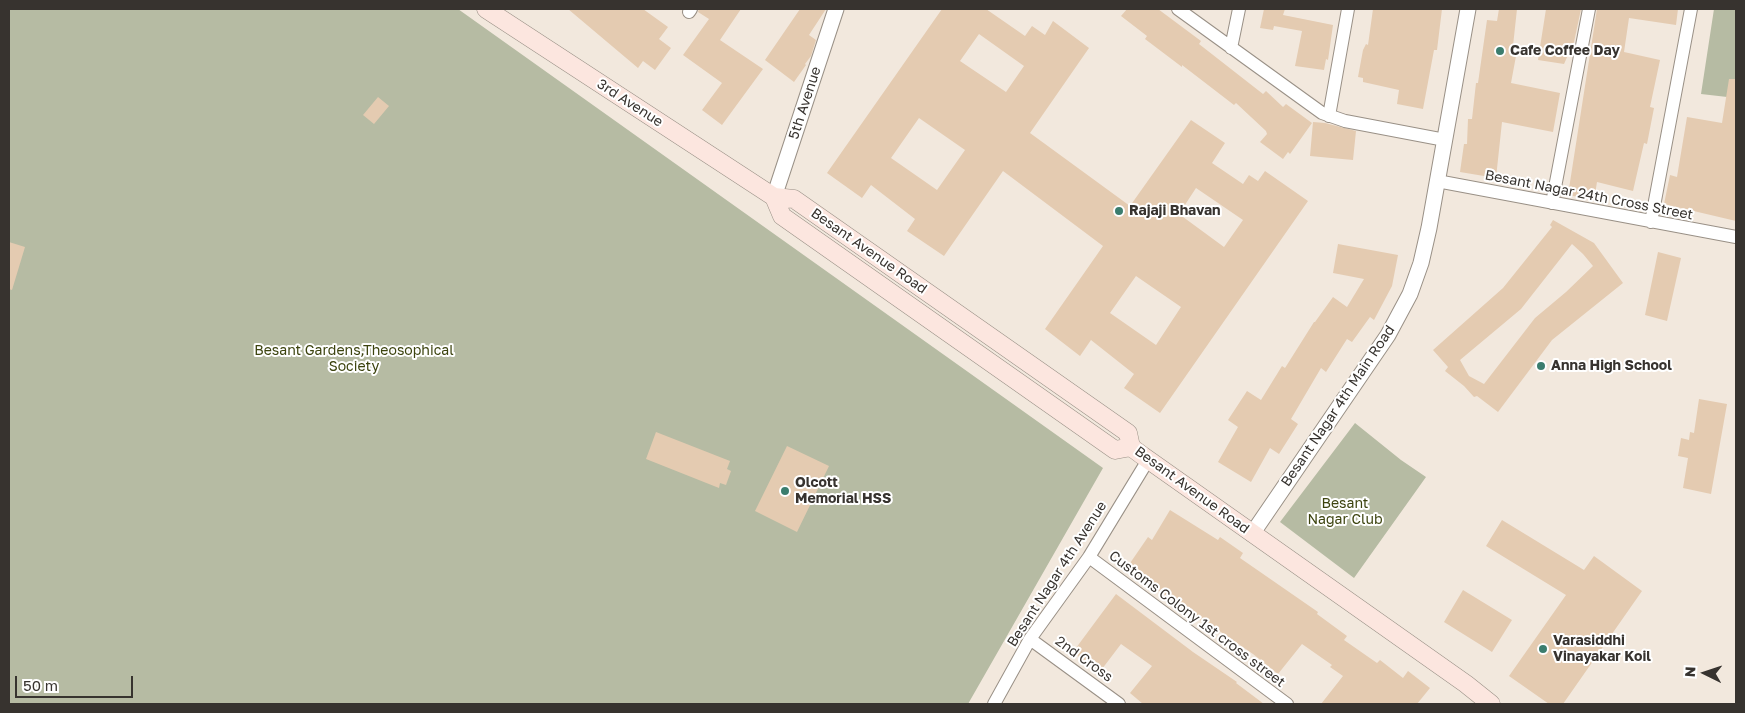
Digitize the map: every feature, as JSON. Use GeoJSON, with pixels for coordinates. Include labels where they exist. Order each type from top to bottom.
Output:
{"type":"FeatureCollection","features":[{"type":"Feature","properties":{"kind":"main road","name":"3rd Avenue"},"geometry":{"type":"LineString","coordinates":[[486,9],[774,197]]}},
{"type":"Feature","properties":{"kind":"main road","name":"Besant Avenue Road"},"geometry":{"type":"LineString","coordinates":[[774,197],[782,216],[790,222],[1115,450],[1131,447],[1466,684],[1490,704]]}},
{"type":"Feature","properties":{"kind":"street","name":"5th Avenue"},"geometry":{"type":"LineString","coordinates":[[774,197],[836,9]]}},
{"type":"Feature","properties":{"kind":"street"},"geometry":{"type":"LineString","coordinates":[[1178,9],[1306,102],[1329,116],[1345,121],[1444,140]]}},
{"type":"Feature","properties":{"kind":"street"},"geometry":{"type":"LineString","coordinates":[[1231,48],[1239,9]]}},
{"type":"Feature","properties":{"kind":"street"},"geometry":{"type":"LineString","coordinates":[[1329,116],[1348,9]]}},
{"type":"Feature","properties":{"kind":"street","name":"Besant Nagar 4th Main Road"},"geometry":{"type":"LineString","coordinates":[[1252,534],[1388,335],[1410,294],[1421,263],[1468,9]]}},
{"type":"Feature","properties":{"kind":"street"},"geometry":{"type":"LineString","coordinates":[[1552,203],[1589,9]]}},
{"type":"Feature","properties":{"kind":"street"},"geometry":{"type":"LineString","coordinates":[[1652,222],[1691,9]]}},
{"type":"Feature","properties":{"kind":"street","name":"Besant Nagar 24th Cross Street"},"geometry":{"type":"LineString","coordinates":[[1437,181],[1736,238]]}},
{"type":"Feature","properties":{"kind":"street","name":"Besant Nagar 4th Avenue"},"geometry":{"type":"LineString","coordinates":[[994,704],[1030,639],[1089,557],[1148,460]]}},
{"type":"Feature","properties":{"kind":"street","name":"Customs Colony 1st cross street"},"geometry":{"type":"LineString","coordinates":[[1089,557],[1287,704]]}},
{"type":"Feature","properties":{"kind":"street","name":"2nd Cross"},"geometry":{"type":"LineString","coordinates":[[1030,639],[1119,704]]}},
{"type":"Feature","properties":{"kind":"green space","name":"Besant Gardens,Theosophical Society"},"geometry":{"type":"Polygon","coordinates":[[[9,9],[458,9],[1103,468],[968,704],[9,704],[9,9]]]}},
{"type":"Feature","properties":{"kind":"green space"},"geometry":{"type":"Polygon","coordinates":[[[1714,9],[1736,9],[1736,98],[1701,94],[1714,9]]]}},
{"type":"Feature","properties":{"kind":"green space","name":"Besant Nagar Club"},"geometry":{"type":"Polygon","coordinates":[[[1355,423],[1401,460],[1426,477],[1354,578],[1280,522],[1355,423]]]}},
{"type":"Feature","properties":{"kind":"building"},"geometry":{"type":"Polygon","coordinates":[[[568,9],[643,9],[668,27],[659,39],[671,48],[655,70],[643,61],[638,68],[568,9]]]}},
{"type":"Feature","properties":{"kind":"building"},"geometry":{"type":"Polygon","coordinates":[[[699,9],[741,9],[720,40],[763,69],[722,125],[702,110],[722,83],[683,55],[709,19],[698,12],[699,9]]]}},
{"type":"Feature","properties":{"kind":"building"},"geometry":{"type":"Polygon","coordinates":[[[800,9],[826,9],[809,35],[816,40],[811,56],[794,82],[765,60],[800,9]]]}},
{"type":"Feature","properties":{"kind":"building","name":"Rajaji Bhavan"},"geometry":{"type":"Polygon","coordinates":[[[942,9],[986,9],[1025,36],[1032,26],[1045,35],[1053,21],[1089,48],[1030,133],[1130,206],[1191,120],[1225,143],[1212,163],[1243,184],[1249,175],[1258,181],[1265,171],[1308,201],[1160,413],[1124,388],[1134,374],[1091,340],[1080,356],[1045,329],[1103,246],[1003,171],[944,256],[907,231],[915,219],[871,185],[862,198],[827,173],[942,9]],[[979,34],[960,61],[1006,92],[1024,66],[979,34]],[[919,118],[891,158],[937,190],[965,150],[919,118]],[[1196,188],[1179,214],[1224,247],[1243,220],[1196,188]],[[1136,276],[1110,313],[1156,345],[1181,307],[1136,276]]]}},
{"type":"Feature","properties":{"kind":"building"},"geometry":{"type":"Polygon","coordinates":[[[1127,9],[1158,9],[1201,41],[1199,44],[1263,94],[1266,91],[1283,107],[1286,104],[1312,123],[1290,154],[1288,152],[1283,159],[1260,142],[1267,134],[1266,131],[1236,103],[1234,105],[1145,39],[1147,36],[1121,16],[1127,9]]]}},
{"type":"Feature","properties":{"kind":"building"},"geometry":{"type":"Polygon","coordinates":[[[1264,9],[1285,9],[1283,15],[1333,25],[1328,60],[1326,59],[1324,70],[1295,66],[1302,31],[1274,26],[1273,30],[1260,28],[1264,9]]]}},
{"type":"Feature","properties":{"kind":"building"},"geometry":{"type":"Polygon","coordinates":[[[1373,9],[1442,9],[1437,50],[1434,50],[1423,109],[1397,104],[1399,90],[1363,82],[1363,78],[1358,77],[1363,50],[1366,44],[1368,45],[1373,9]]]}},
{"type":"Feature","properties":{"kind":"building"},"geometry":{"type":"Polygon","coordinates":[[[1499,9],[1517,9],[1512,55],[1516,56],[1511,83],[1560,93],[1553,132],[1502,122],[1496,178],[1460,172],[1464,144],[1467,144],[1468,119],[1472,119],[1487,20],[1497,21],[1499,9]]]}},
{"type":"Feature","properties":{"kind":"building"},"geometry":{"type":"Polygon","coordinates":[[[1546,9],[1581,9],[1574,42],[1564,64],[1538,60],[1546,9]]]}},
{"type":"Feature","properties":{"kind":"building"},"geometry":{"type":"Polygon","coordinates":[[[1597,9],[1678,9],[1676,25],[1629,18],[1624,52],[1660,60],[1650,107],[1654,108],[1647,144],[1644,143],[1633,191],[1597,182],[1594,200],[1568,195],[1597,9]]]}},
{"type":"Feature","properties":{"kind":"building"},"geometry":{"type":"Polygon","coordinates":[[[1729,79],[1736,79],[1736,221],[1664,204],[1670,175],[1677,177],[1687,117],[1722,123],[1729,79]]]}},
{"type":"Feature","properties":{"kind":"building"},"geometry":{"type":"Polygon","coordinates":[[[378,97],[389,106],[374,124],[363,115],[378,97]]]}},
{"type":"Feature","properties":{"kind":"building"},"geometry":{"type":"Polygon","coordinates":[[[1313,122],[1356,131],[1353,160],[1310,156],[1313,122]]]}},
{"type":"Feature","properties":{"kind":"building"},"geometry":{"type":"Polygon","coordinates":[[[1553,220],[1594,243],[1623,283],[1552,340],[1498,412],[1477,396],[1474,397],[1464,386],[1445,371],[1448,367],[1433,350],[1503,288],[1552,227],[1550,225],[1553,220]],[[1572,244],[1521,309],[1460,360],[1469,376],[1484,384],[1535,318],[1593,266],[1572,244]]]}},
{"type":"Feature","properties":{"kind":"building"},"geometry":{"type":"Polygon","coordinates":[[[9,242],[25,247],[12,290],[9,289],[9,242]]]}},
{"type":"Feature","properties":{"kind":"building"},"geometry":{"type":"Polygon","coordinates":[[[1338,244],[1398,255],[1392,286],[1374,320],[1370,317],[1352,342],[1347,339],[1326,372],[1321,368],[1291,419],[1298,424],[1279,454],[1270,448],[1251,482],[1218,462],[1238,427],[1228,420],[1247,391],[1261,400],[1282,366],[1285,368],[1314,322],[1333,297],[1347,307],[1364,279],[1333,273],[1338,244]]]}},
{"type":"Feature","properties":{"kind":"building"},"geometry":{"type":"Polygon","coordinates":[[[1658,252],[1681,258],[1667,321],[1645,315],[1658,252]]]}},
{"type":"Feature","properties":{"kind":"building"},"geometry":{"type":"Polygon","coordinates":[[[1699,399],[1727,404],[1711,494],[1683,488],[1688,458],[1678,456],[1681,438],[1689,440],[1690,432],[1694,433],[1699,399]]]}},
{"type":"Feature","properties":{"kind":"building"},"geometry":{"type":"Polygon","coordinates":[[[656,432],[730,461],[727,469],[731,471],[726,485],[720,483],[719,488],[646,459],[656,432]]]}},
{"type":"Feature","properties":{"kind":"building"},"geometry":{"type":"Polygon","coordinates":[[[787,446],[829,466],[797,532],[755,511],[787,446]]]}},
{"type":"Feature","properties":{"kind":"building"},"geometry":{"type":"Polygon","coordinates":[[[1170,510],[1218,540],[1220,537],[1243,553],[1240,558],[1318,612],[1317,614],[1347,636],[1344,640],[1377,663],[1380,660],[1403,678],[1408,671],[1430,688],[1417,704],[1321,704],[1343,676],[1330,667],[1332,665],[1302,644],[1278,674],[1205,621],[1204,623],[1189,612],[1188,614],[1176,602],[1126,569],[1148,537],[1152,540],[1170,510]]]}},
{"type":"Feature","properties":{"kind":"building"},"geometry":{"type":"Polygon","coordinates":[[[1502,520],[1584,570],[1594,556],[1642,591],[1563,704],[1549,704],[1509,676],[1566,595],[1486,546],[1502,520]]]}},
{"type":"Feature","properties":{"kind":"building"},"geometry":{"type":"Polygon","coordinates":[[[1463,590],[1512,620],[1492,652],[1444,622],[1463,590]]]}},
{"type":"Feature","properties":{"kind":"building"},"geometry":{"type":"Polygon","coordinates":[[[1116,594],[1193,652],[1237,682],[1264,704],[1143,704],[1130,693],[1152,666],[1121,644],[1099,673],[1073,652],[1116,594]]]}},
{"type":"Feature","properties":{"kind":"place","name":"Cafe Coffee Day"},"geometry":{"type":"Point","coordinates":[1500,51]}},
{"type":"Feature","properties":{"kind":"place","name":"Rajaji Bhavan"},"geometry":{"type":"Point","coordinates":[1119,211]}},
{"type":"Feature","properties":{"kind":"place","name":"Anna High School"},"geometry":{"type":"Point","coordinates":[1541,366]}},
{"type":"Feature","properties":{"kind":"place","name":"Olcott Memorial HSS"},"geometry":{"type":"Point","coordinates":[785,491]}},
{"type":"Feature","properties":{"kind":"place","name":"Varasiddhi Vinayakar Koil"},"geometry":{"type":"Point","coordinates":[1543,649]}}]}
